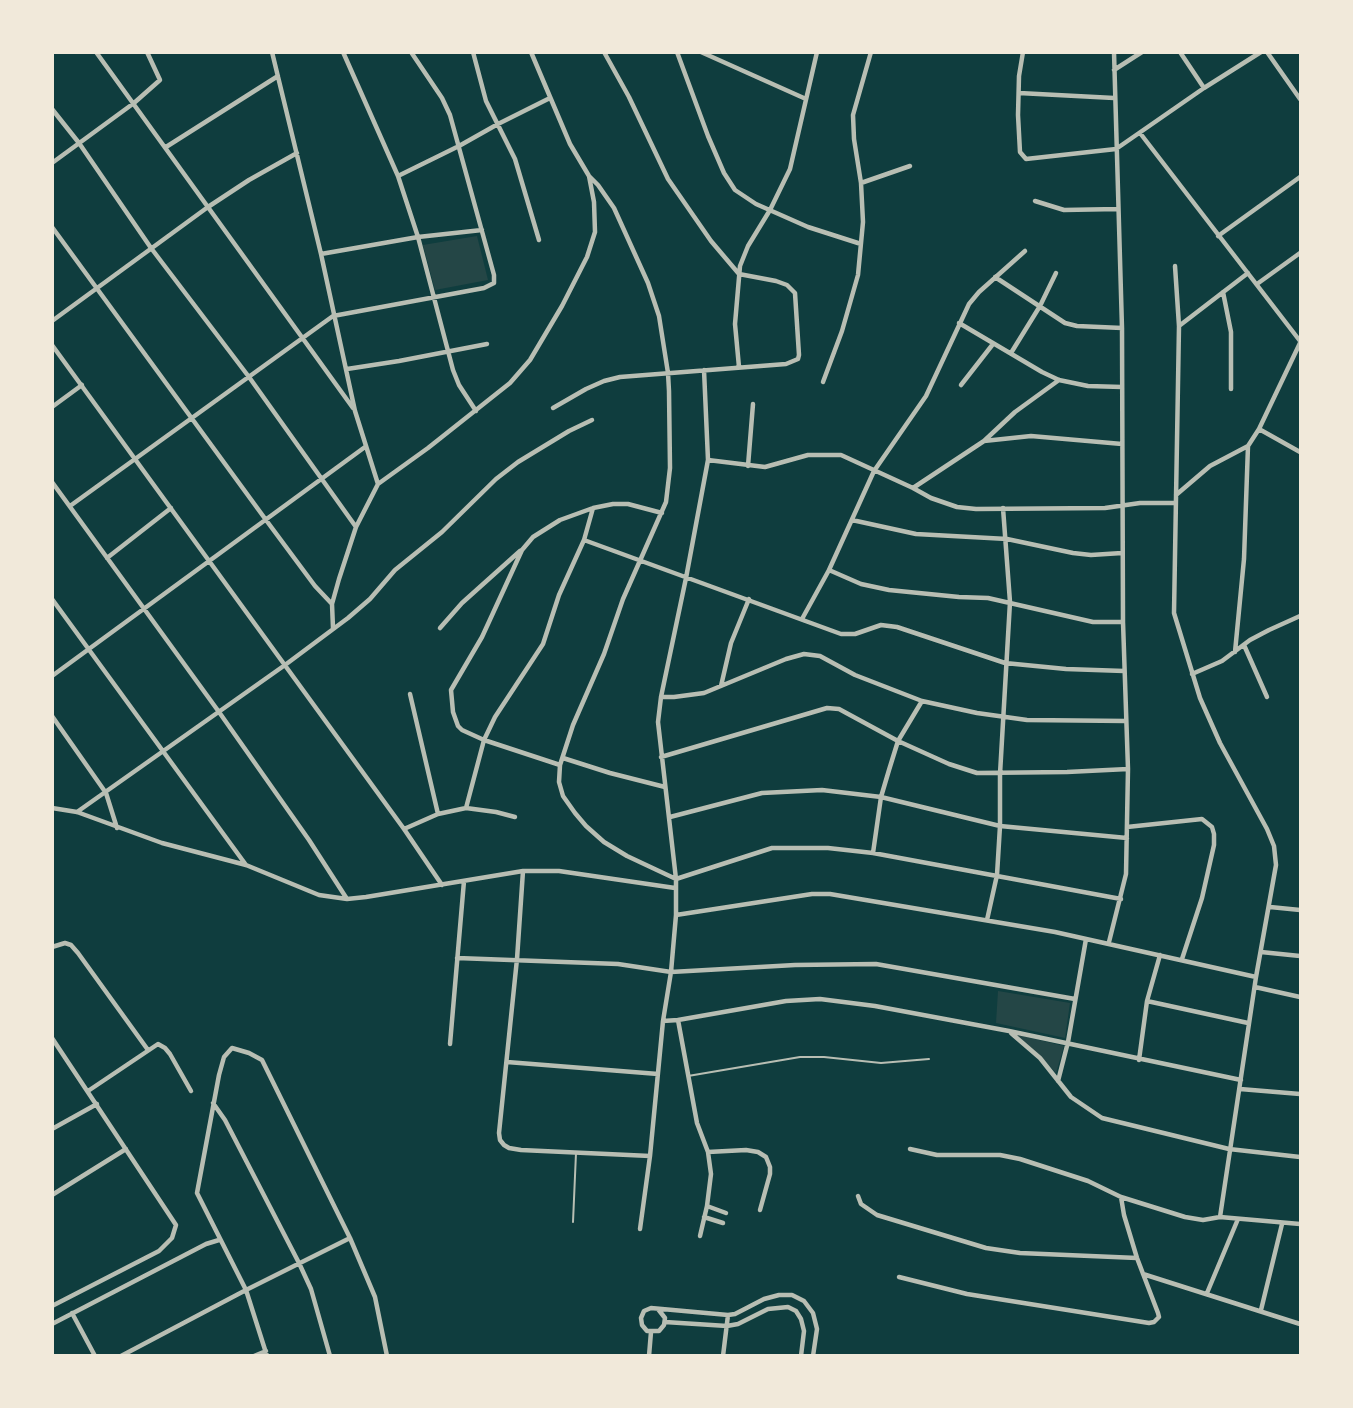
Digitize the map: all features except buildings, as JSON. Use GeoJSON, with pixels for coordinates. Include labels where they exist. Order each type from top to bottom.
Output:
{"type":"FeatureCollection","features":[{"type":"Feature","properties":{"kind":"street"},"geometry":{"type":"LineString","coordinates":[[96,52],[355,411]]}},
{"type":"Feature","properties":{"kind":"street"},"geometry":{"type":"LineString","coordinates":[[52,163],[134,103],[161,78],[147,52]]}},
{"type":"Feature","properties":{"kind":"street"},"geometry":{"type":"LineString","coordinates":[[272,52],[321,254],[355,411],[378,484]]}},
{"type":"Feature","properties":{"kind":"street"},"geometry":{"type":"LineString","coordinates":[[342,52],[398,176],[418,237],[459,385],[476,411]]}},
{"type":"Feature","properties":{"kind":"street"},"geometry":{"type":"LineString","coordinates":[[70,506],[333,316],[491,286],[495,280],[494,275],[459,146],[442,98],[411,52]]}},
{"type":"Feature","properties":{"kind":"street"},"geometry":{"type":"LineString","coordinates":[[473,52],[482,89],[515,159],[539,240]]}},
{"type":"Feature","properties":{"kind":"street"},"geometry":{"type":"LineString","coordinates":[[531,52],[570,144],[589,176],[614,208],[648,283],[659,316],[668,373],[670,468],[666,502],[623,599],[604,654],[577,715],[561,765],[559,782],[563,796],[586,826],[604,842],[627,856],[676,879],[772,848],[828,848],[873,853],[1121,899]]}},
{"type":"Feature","properties":{"kind":"street"},"geometry":{"type":"LineString","coordinates":[[553,408],[604,381],[620,377],[792,363],[798,359],[800,348],[797,300],[792,289],[776,281],[739,274],[701,228],[668,179],[629,97],[604,52]]}},
{"type":"Feature","properties":{"kind":"street"},"geometry":{"type":"LineString","coordinates":[[677,52],[708,136],[730,183],[743,196],[770,210],[808,227],[861,244]]}},
{"type":"Feature","properties":{"kind":"street"},"geometry":{"type":"LineString","coordinates":[[701,52],[806,99]]}},
{"type":"Feature","properties":{"kind":"street"},"geometry":{"type":"LineString","coordinates":[[739,368],[735,324],[739,274],[748,246],[770,210],[790,170],[817,52]]}},
{"type":"Feature","properties":{"kind":"street"},"geometry":{"type":"LineString","coordinates":[[823,382],[851,304],[858,275],[861,244],[861,183],[854,139],[853,115],[871,52]]}},
{"type":"Feature","properties":{"kind":"street"},"geometry":{"type":"LineString","coordinates":[[1023,52],[1019,93],[1020,152],[1026,159],[1116,149],[1261,52]]}},
{"type":"Feature","properties":{"kind":"street"},"geometry":{"type":"LineString","coordinates":[[1109,942],[1126,874],[1128,769],[1122,553],[1122,328],[1114,52]]}},
{"type":"Feature","properties":{"kind":"street"},"geometry":{"type":"LineString","coordinates":[[1114,69],[1142,52]]}},
{"type":"Feature","properties":{"kind":"street"},"geometry":{"type":"LineString","coordinates":[[1180,52],[1204,88]]}},
{"type":"Feature","properties":{"kind":"street"},"geometry":{"type":"LineString","coordinates":[[1267,52],[1300,99]]}},
{"type":"Feature","properties":{"kind":"street"},"geometry":{"type":"LineString","coordinates":[[166,147],[278,76]]}},
{"type":"Feature","properties":{"kind":"street"},"geometry":{"type":"LineString","coordinates":[[1019,93],[1114,98]]}},
{"type":"Feature","properties":{"kind":"street"},"geometry":{"type":"LineString","coordinates":[[398,176],[550,98]]}},
{"type":"Feature","properties":{"kind":"street"},"geometry":{"type":"LineString","coordinates":[[52,109],[79,143],[151,248],[249,377],[356,527]]}},
{"type":"Feature","properties":{"kind":"street"},"geometry":{"type":"LineString","coordinates":[[1140,133],[1300,342],[1259,429],[1248,446],[1210,466],[1176,495]]}},
{"type":"Feature","properties":{"kind":"street"},"geometry":{"type":"LineString","coordinates":[[52,321],[208,207],[249,180],[297,153]]}},
{"type":"Feature","properties":{"kind":"street"},"geometry":{"type":"LineString","coordinates":[[861,183],[910,166]]}},
{"type":"Feature","properties":{"kind":"street"},"geometry":{"type":"LineString","coordinates":[[333,628],[332,604],[356,527],[378,484],[510,383],[530,360],[562,306],[582,268],[595,232],[594,202],[589,176]]}},
{"type":"Feature","properties":{"kind":"street"},"geometry":{"type":"LineString","coordinates":[[1218,236],[1300,177]]}},
{"type":"Feature","properties":{"kind":"street"},"geometry":{"type":"LineString","coordinates":[[1035,201],[1064,210],[1118,209]]}},
{"type":"Feature","properties":{"kind":"street"},"geometry":{"type":"LineString","coordinates":[[52,227],[266,520],[332,604]]}},
{"type":"Feature","properties":{"kind":"street"},"geometry":{"type":"LineString","coordinates":[[321,254],[418,237],[482,230]]}},
{"type":"Feature","properties":{"kind":"street"},"geometry":{"type":"LineString","coordinates":[[802,619],[829,570],[874,471],[926,396],[969,304],[1025,251]]}},
{"type":"Feature","properties":{"kind":"street"},"geometry":{"type":"LineString","coordinates":[[1257,284],[1300,253]]}},
{"type":"Feature","properties":{"kind":"street"},"geometry":{"type":"LineString","coordinates":[[1175,266],[1179,326],[1174,613],[1200,698],[1220,743],[1267,829],[1274,846],[1276,865],[1248,1023],[1220,1217]]}},
{"type":"Feature","properties":{"kind":"street"},"geometry":{"type":"LineString","coordinates":[[1011,353],[1040,306],[1056,273]]}},
{"type":"Feature","properties":{"kind":"street"},"geometry":{"type":"LineString","coordinates":[[1179,326],[1248,273]]}},
{"type":"Feature","properties":{"kind":"street"},"geometry":{"type":"LineString","coordinates":[[995,278],[1065,323],[1077,326],[1122,328]]}},
{"type":"Feature","properties":{"kind":"street"},"geometry":{"type":"LineString","coordinates":[[1223,292],[1231,332],[1231,389]]}},
{"type":"Feature","properties":{"kind":"street"},"geometry":{"type":"LineString","coordinates":[[959,323],[1059,380],[1088,386],[1122,387]]}},
{"type":"Feature","properties":{"kind":"street"},"geometry":{"type":"LineString","coordinates":[[346,369],[487,344]]}},
{"type":"Feature","properties":{"kind":"street"},"geometry":{"type":"LineString","coordinates":[[961,385],[993,344]]}},
{"type":"Feature","properties":{"kind":"street"},"geometry":{"type":"LineString","coordinates":[[52,345],[404,829],[442,885]]}},
{"type":"Feature","properties":{"kind":"street"},"geometry":{"type":"LineString","coordinates":[[640,1230],[676,915],[676,879],[658,722],[660,697],[686,578],[708,460],[704,370]]}},
{"type":"Feature","properties":{"kind":"street"},"geometry":{"type":"LineString","coordinates":[[913,488],[984,441],[1015,412],[1059,380]]}},
{"type":"Feature","properties":{"kind":"street"},"geometry":{"type":"LineString","coordinates":[[52,407],[82,385]]}},
{"type":"Feature","properties":{"kind":"street"},"geometry":{"type":"LineString","coordinates":[[748,466],[753,404]]}},
{"type":"Feature","properties":{"kind":"street"},"geometry":{"type":"LineString","coordinates":[[77,812],[285,665],[333,628],[370,598],[395,570],[442,532],[496,479],[518,462],[592,420]]}},
{"type":"Feature","properties":{"kind":"street"},"geometry":{"type":"LineString","coordinates":[[1259,429],[1300,452]]}},
{"type":"Feature","properties":{"kind":"street"},"geometry":{"type":"LineString","coordinates":[[984,441],[1004,437],[1030,436],[1122,444]]}},
{"type":"Feature","properties":{"kind":"street"},"geometry":{"type":"LineString","coordinates":[[1235,652],[1244,559],[1248,446]]}},
{"type":"Feature","properties":{"kind":"street"},"geometry":{"type":"LineString","coordinates":[[52,676],[365,447]]}},
{"type":"Feature","properties":{"kind":"street"},"geometry":{"type":"LineString","coordinates":[[708,460],[765,467],[808,455],[841,455],[931,498],[957,507],[1105,507],[1175,503]]}},
{"type":"Feature","properties":{"kind":"street"},"geometry":{"type":"LineString","coordinates":[[52,482],[219,712],[309,840],[347,899]]}},
{"type":"Feature","properties":{"kind":"street"},"geometry":{"type":"LineString","coordinates":[[440,628],[468,596],[548,526],[593,508],[613,504],[628,504],[662,513]]}},
{"type":"Feature","properties":{"kind":"street"},"geometry":{"type":"LineString","coordinates":[[107,558],[171,508]]}},
{"type":"Feature","properties":{"kind":"street"},"geometry":{"type":"LineString","coordinates":[[466,808],[484,740],[495,717],[543,644],[559,595],[584,540],[593,508]]}},
{"type":"Feature","properties":{"kind":"street"},"geometry":{"type":"LineString","coordinates":[[987,920],[997,875],[1005,663],[1010,602],[1003,508]]}},
{"type":"Feature","properties":{"kind":"street"},"geometry":{"type":"LineString","coordinates":[[852,520],[916,534],[1007,539],[1091,555],[1122,553]]}},
{"type":"Feature","properties":{"kind":"street"},"geometry":{"type":"LineString","coordinates":[[584,540],[841,634],[855,634],[881,625],[897,627],[1005,663],[1066,669],[1124,671]]}},
{"type":"Feature","properties":{"kind":"street"},"geometry":{"type":"LineString","coordinates":[[522,550],[483,637],[451,690],[453,712],[458,726],[468,734],[561,765]]}},
{"type":"Feature","properties":{"kind":"street"},"geometry":{"type":"LineString","coordinates":[[829,570],[861,584],[889,590],[950,597],[988,597],[1093,622],[1123,622]]}},
{"type":"Feature","properties":{"kind":"street"},"geometry":{"type":"LineString","coordinates":[[52,599],[246,865]]}},
{"type":"Feature","properties":{"kind":"street"},"geometry":{"type":"LineString","coordinates":[[721,686],[731,643],[749,599]]}},
{"type":"Feature","properties":{"kind":"street"},"geometry":{"type":"LineString","coordinates":[[1192,674],[1207,669],[1269,630],[1300,616]]}},
{"type":"Feature","properties":{"kind":"street"},"geometry":{"type":"LineString","coordinates":[[1244,645],[1268,697]]}},
{"type":"Feature","properties":{"kind":"street"},"geometry":{"type":"LineString","coordinates":[[660,697],[704,693],[786,659],[804,654],[820,656],[855,675],[922,701],[1004,718],[1126,721]]}},
{"type":"Feature","properties":{"kind":"street"},"geometry":{"type":"LineString","coordinates":[[410,694],[438,814]]}},
{"type":"Feature","properties":{"kind":"street"},"geometry":{"type":"LineString","coordinates":[[873,853],[881,797],[898,741],[922,701]]}},
{"type":"Feature","properties":{"kind":"street"},"geometry":{"type":"LineString","coordinates":[[661,757],[827,708],[839,709],[898,741],[949,764],[977,773],[1128,769]]}},
{"type":"Feature","properties":{"kind":"street"},"geometry":{"type":"LineString","coordinates":[[52,716],[106,792],[117,828]]}},
{"type":"Feature","properties":{"kind":"street"},"geometry":{"type":"LineString","coordinates":[[52,729],[60,726]]}},
{"type":"Feature","properties":{"kind":"street"},"geometry":{"type":"LineString","coordinates":[[563,758],[665,787]]}},
{"type":"Feature","properties":{"kind":"street"},"geometry":{"type":"LineString","coordinates":[[670,817],[762,793],[822,790],[881,797],[1000,826],[1127,838]]}},
{"type":"Feature","properties":{"kind":"street"},"geometry":{"type":"LineString","coordinates":[[52,808],[77,812],[162,843],[246,865],[319,896],[347,899],[523,871],[559,871],[675,888]]}},
{"type":"Feature","properties":{"kind":"street"},"geometry":{"type":"LineString","coordinates":[[404,829],[438,814],[466,808],[515,817]]}},
{"type":"Feature","properties":{"kind":"street"},"geometry":{"type":"LineString","coordinates":[[1127,827],[1202,819],[1212,827],[1214,845],[1204,888],[1182,959]]}},
{"type":"Feature","properties":{"kind":"street"},"geometry":{"type":"LineString","coordinates":[[523,871],[518,960],[500,1140],[509,1148],[521,1150],[650,1156]]}},
{"type":"Feature","properties":{"kind":"street"},"geometry":{"type":"LineString","coordinates":[[450,1044],[464,882]]}},
{"type":"Feature","properties":{"kind":"street"},"geometry":{"type":"LineString","coordinates":[[676,915],[813,894],[830,894],[1109,942],[1256,977]]}},
{"type":"Feature","properties":{"kind":"street"},"geometry":{"type":"LineString","coordinates":[[1270,907],[1300,910]]}},
{"type":"Feature","properties":{"kind":"street"},"geometry":{"type":"LineString","coordinates":[[1058,1081],[1068,1042],[1086,939]]}},
{"type":"Feature","properties":{"kind":"street"},"geometry":{"type":"LineString","coordinates":[[52,947],[65,943],[71,945],[148,1050]]}},
{"type":"Feature","properties":{"kind":"street"},"geometry":{"type":"LineString","coordinates":[[1261,952],[1300,956]]}},
{"type":"Feature","properties":{"kind":"street"},"geometry":{"type":"LineString","coordinates":[[1139,1060],[1147,1001],[1160,955]]}},
{"type":"Feature","properties":{"kind":"street"},"geometry":{"type":"LineString","coordinates":[[457,958],[618,964],[671,972],[795,964],[876,964],[1075,999]]}},
{"type":"Feature","properties":{"kind":"street"},"geometry":{"type":"LineString","coordinates":[[1255,987],[1300,998]]}},
{"type":"Feature","properties":{"kind":"street"},"geometry":{"type":"LineString","coordinates":[[663,1020],[678,1020],[786,1001],[820,999],[875,1006],[1068,1042],[1139,1060],[1241,1080]]}},
{"type":"Feature","properties":{"kind":"street"},"geometry":{"type":"LineString","coordinates":[[1147,1001],[1248,1023]]}},
{"type":"Feature","properties":{"kind":"street"},"geometry":{"type":"LineString","coordinates":[[678,1020],[697,1123],[708,1152],[711,1174],[700,1236]]}},
{"type":"Feature","properties":{"kind":"street"},"geometry":{"type":"LineString","coordinates":[[1009,1031],[1034,1052],[1071,1097],[1102,1118],[1229,1149],[1300,1157]]}},
{"type":"Feature","properties":{"kind":"street"},"geometry":{"type":"LineString","coordinates":[[52,1038],[176,1225],[172,1238],[159,1251],[52,1306]]}},
{"type":"Feature","properties":{"kind":"street"},"geometry":{"type":"LineString","coordinates":[[88,1091],[158,1044],[165,1048],[191,1092]]}},
{"type":"Feature","properties":{"kind":"street"},"geometry":{"type":"LineString","coordinates":[[254,1356],[267,1354],[246,1290],[197,1193],[213,1103],[224,1057],[232,1048],[262,1060],[350,1238],[375,1297],[387,1356]]}},
{"type":"Feature","properties":{"kind":"street"},"geometry":{"type":"LineString","coordinates":[[507,1062],[658,1074]]}},
{"type":"Feature","properties":{"kind":"street"},"geometry":{"type":"LineString","coordinates":[[1240,1089],[1300,1094]]}},
{"type":"Feature","properties":{"kind":"street"},"geometry":{"type":"LineString","coordinates":[[213,1103],[225,1120],[299,1263],[311,1289],[330,1356]]}},
{"type":"Feature","properties":{"kind":"street"},"geometry":{"type":"LineString","coordinates":[[52,1130],[97,1104]]}},
{"type":"Feature","properties":{"kind":"street"},"geometry":{"type":"LineString","coordinates":[[52,1195],[126,1149]]}},
{"type":"Feature","properties":{"kind":"street"},"geometry":{"type":"LineString","coordinates":[[910,1149],[937,1155],[1000,1155],[1088,1181],[1121,1197],[1185,1217],[1203,1220],[1220,1217],[1238,1218],[1300,1224]]}},
{"type":"Feature","properties":{"kind":"street"},"geometry":{"type":"LineString","coordinates":[[708,1152],[746,1150],[758,1152],[766,1157],[770,1167],[760,1210]]}},
{"type":"Feature","properties":{"kind":"street"},"geometry":{"type":"LineString","coordinates":[[858,1196],[861,1204],[877,1215],[986,1248],[1020,1253],[1137,1258]]}},
{"type":"Feature","properties":{"kind":"street"},"geometry":{"type":"LineString","coordinates":[[899,1277],[968,1294],[1149,1323],[1157,1320],[1158,1312],[1142,1274],[1124,1215],[1121,1197]]}},
{"type":"Feature","properties":{"kind":"street"},"geometry":{"type":"LineString","coordinates":[[707,1206],[726,1213]]}},
{"type":"Feature","properties":{"kind":"street"},"geometry":{"type":"LineString","coordinates":[[704,1217],[723,1223]]}},
{"type":"Feature","properties":{"kind":"street"},"geometry":{"type":"LineString","coordinates":[[1207,1293],[1238,1218]]}},
{"type":"Feature","properties":{"kind":"street"},"geometry":{"type":"LineString","coordinates":[[1261,1310],[1282,1224]]}},
{"type":"Feature","properties":{"kind":"street"},"geometry":{"type":"LineString","coordinates":[[121,1356],[350,1238]]}},
{"type":"Feature","properties":{"kind":"street"},"geometry":{"type":"LineString","coordinates":[[52,1323],[206,1244],[219,1240]]}},
{"type":"Feature","properties":{"kind":"street"},"geometry":{"type":"LineString","coordinates":[[1142,1274],[1300,1324]]}},
{"type":"Feature","properties":{"kind":"street"},"geometry":{"type":"LineString","coordinates":[[651,1332],[642,1325],[642,1314],[651,1308],[728,1315],[735,1314],[764,1299],[779,1295],[792,1295],[804,1301],[813,1313],[817,1329],[813,1356]]}},
{"type":"Feature","properties":{"kind":"street"},"geometry":{"type":"LineString","coordinates":[[665,1322],[727,1326],[738,1324],[768,1309],[788,1307],[796,1311],[801,1319],[804,1331],[801,1356]]}},
{"type":"Feature","properties":{"kind":"street"},"geometry":{"type":"LineString","coordinates":[[651,1332],[662,1328],[665,1322],[664,1314],[658,1309]]}},
{"type":"Feature","properties":{"kind":"street"},"geometry":{"type":"LineString","coordinates":[[72,1313],[94,1356]]}},
{"type":"Feature","properties":{"kind":"street"},"geometry":{"type":"LineString","coordinates":[[723,1356],[728,1315]]}},
{"type":"Feature","properties":{"kind":"street"},"geometry":{"type":"LineString","coordinates":[[649,1356],[651,1332]]}},
{"type":"Feature","properties":{"kind":"lane"},"geometry":{"type":"LineString","coordinates":[[688,1077],[800,1057],[881,1063],[929,1059]]}},
{"type":"Feature","properties":{"kind":"lane"},"geometry":{"type":"LineString","coordinates":[[573,1222],[576,1152]]}},
{"type":"Feature","properties":{"kind":"shaded area"},"geometry":{"type":"Polygon","coordinates":[[[477,236],[488,280],[435,290],[423,245],[477,236]]]}},
{"type":"Feature","properties":{"kind":"shaded area"},"geometry":{"type":"Polygon","coordinates":[[[998,991],[1070,1003],[1065,1038],[996,1023],[998,991]]]}},
{"type":"Feature","properties":{"kind":"shaded area"},"geometry":{"type":"Polygon","coordinates":[[[1014,1034],[1064,1046],[1056,1073],[1035,1051],[1014,1034]]]}}]}
